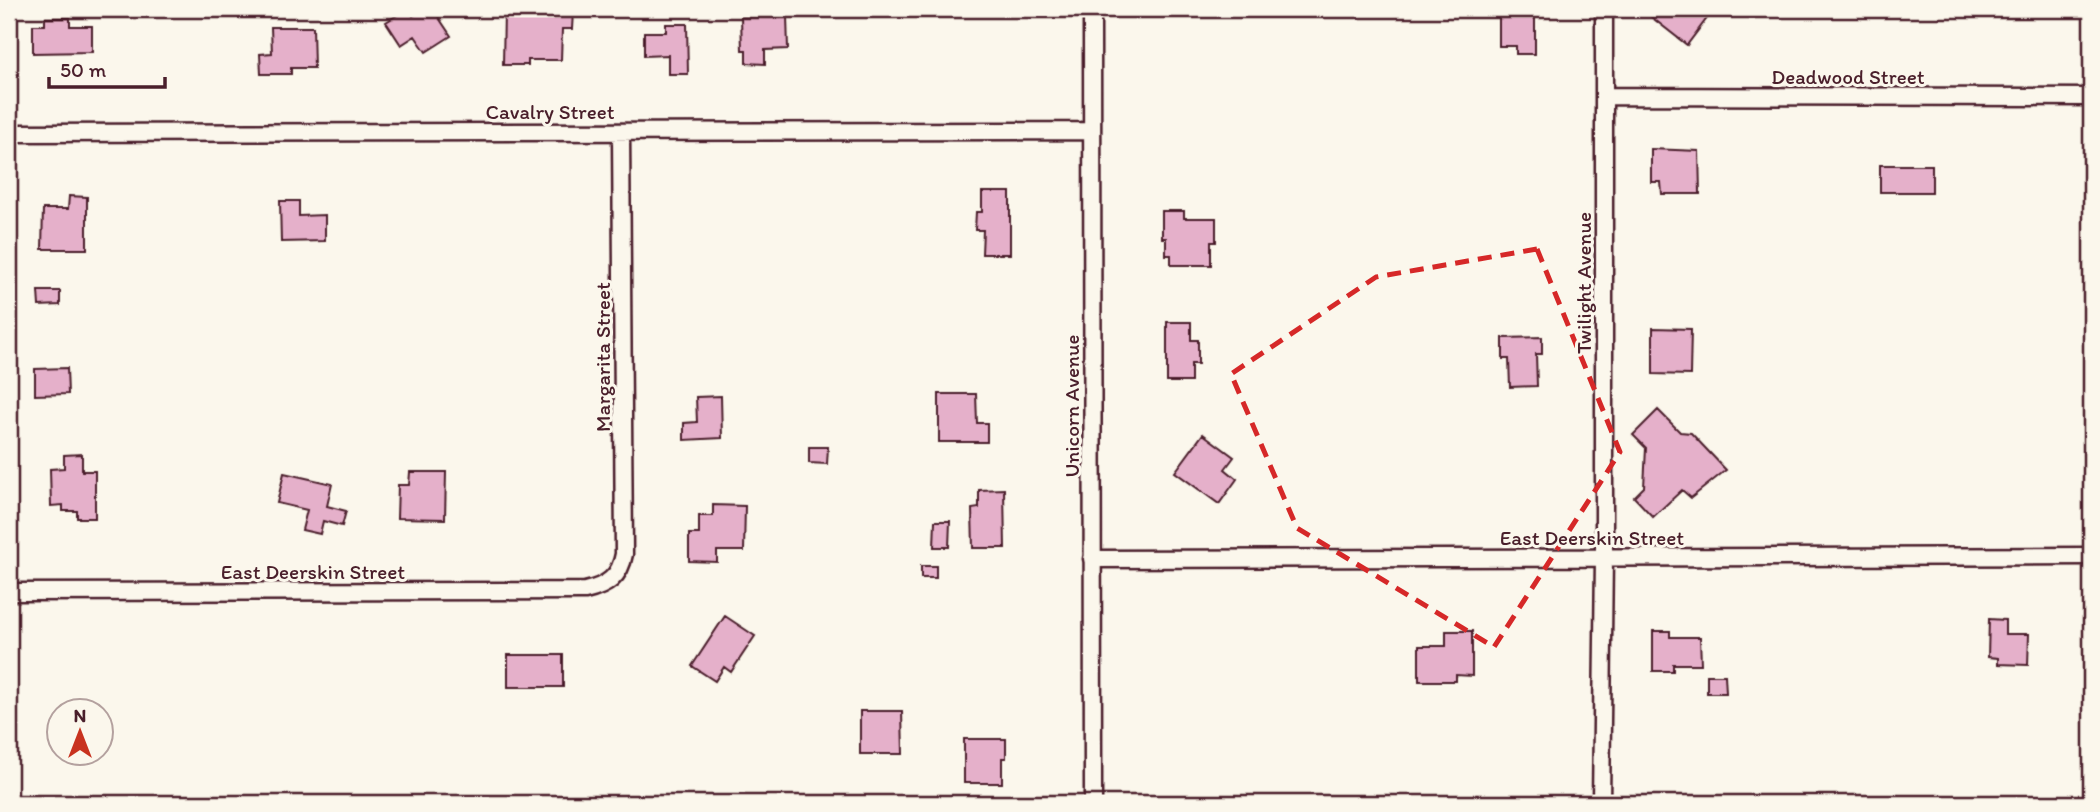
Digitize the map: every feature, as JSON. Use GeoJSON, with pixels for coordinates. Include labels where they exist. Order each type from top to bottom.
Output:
{"type":"FeatureCollection","features":[{"type":"Feature","properties":{"kind":"street","name":"Unicorn Avenue"},"geometry":{"type":"LineString","coordinates":[[1092,9],[1093,803]]}},
{"type":"Feature","properties":{"kind":"street","name":"Twilight Avenue"},"geometry":{"type":"LineString","coordinates":[[1601,803],[1604,9]]}},
{"type":"Feature","properties":{"kind":"street","name":"Deadwood Street"},"geometry":{"type":"LineString","coordinates":[[1604,96],[2091,97]]}},
{"type":"Feature","properties":{"kind":"street","name":"Cavalry Street"},"geometry":{"type":"LineString","coordinates":[[9,133],[1091,131]]}},
{"type":"Feature","properties":{"kind":"street","name":"Margarita Street"},"geometry":{"type":"LineString","coordinates":[[614,579],[622,566],[624,554],[621,132]]}},
{"type":"Feature","properties":{"kind":"street","name":"East Deerskin Street"},"geometry":{"type":"LineString","coordinates":[[1092,559],[2091,556]]}},
{"type":"Feature","properties":{"kind":"street","name":"East Deerskin Street"},"geometry":{"type":"LineString","coordinates":[[9,592],[585,591],[614,579]]}},
{"type":"Feature","properties":{"kind":"highlighted area"},"geometry":{"type":"Polygon","coordinates":[[[1537,249],[1620,452],[1494,647],[1297,528],[1231,374],[1376,277],[1537,249]]]}},
{"type":"Feature","properties":{"kind":"building"},"geometry":{"type":"Polygon","coordinates":[[[407,9],[413,16],[424,9],[433,9],[451,36],[426,52],[415,36],[401,45],[386,22],[407,9]]]}},
{"type":"Feature","properties":{"kind":"building"},"geometry":{"type":"Polygon","coordinates":[[[1499,9],[1535,9],[1535,54],[1516,54],[1516,46],[1499,46],[1499,9]]]}},
{"type":"Feature","properties":{"kind":"building"},"geometry":{"type":"Polygon","coordinates":[[[1641,9],[1714,9],[1687,45],[1641,9]]]}},
{"type":"Feature","properties":{"kind":"building"},"geometry":{"type":"Polygon","coordinates":[[[504,11],[573,12],[572,29],[562,29],[561,60],[528,60],[528,65],[503,65],[504,11]]]}},
{"type":"Feature","properties":{"kind":"building"},"geometry":{"type":"Polygon","coordinates":[[[787,16],[788,49],[765,50],[765,64],[746,63],[746,50],[742,50],[741,17],[787,16]]]}},
{"type":"Feature","properties":{"kind":"building"},"geometry":{"type":"Polygon","coordinates":[[[45,18],[70,18],[70,26],[92,26],[92,52],[33,53],[33,25],[45,25],[45,18]]]}},
{"type":"Feature","properties":{"kind":"building"},"geometry":{"type":"Polygon","coordinates":[[[666,24],[687,24],[688,74],[668,74],[668,55],[644,56],[644,32],[666,32],[666,24]]]}},
{"type":"Feature","properties":{"kind":"building"},"geometry":{"type":"Polygon","coordinates":[[[271,27],[313,27],[314,68],[291,68],[291,74],[261,74],[260,54],[272,53],[271,27]]]}},
{"type":"Feature","properties":{"kind":"building"},"geometry":{"type":"Polygon","coordinates":[[[1651,149],[1699,151],[1700,194],[1662,194],[1661,182],[1651,182],[1651,149]]]}},
{"type":"Feature","properties":{"kind":"building"},"geometry":{"type":"Polygon","coordinates":[[[1880,165],[1932,165],[1932,192],[1880,192],[1880,165]]]}},
{"type":"Feature","properties":{"kind":"building"},"geometry":{"type":"Polygon","coordinates":[[[982,192],[1010,192],[1010,254],[982,254],[983,230],[975,230],[976,212],[982,212],[982,192]]]}},
{"type":"Feature","properties":{"kind":"building"},"geometry":{"type":"Polygon","coordinates":[[[69,196],[87,197],[87,249],[42,249],[43,209],[68,209],[69,196]]]}},
{"type":"Feature","properties":{"kind":"building"},"geometry":{"type":"Polygon","coordinates":[[[280,201],[299,201],[299,216],[325,215],[325,241],[281,242],[280,201]]]}},
{"type":"Feature","properties":{"kind":"building"},"geometry":{"type":"Polygon","coordinates":[[[1162,211],[1184,211],[1184,218],[1216,218],[1216,242],[1211,242],[1211,265],[1171,265],[1171,255],[1166,255],[1166,238],[1162,238],[1162,211]]]}},
{"type":"Feature","properties":{"kind":"building"},"geometry":{"type":"Polygon","coordinates":[[[38,291],[60,291],[60,305],[39,306],[38,291]]]}},
{"type":"Feature","properties":{"kind":"building"},"geometry":{"type":"Polygon","coordinates":[[[1167,322],[1191,322],[1191,340],[1198,340],[1198,364],[1191,364],[1191,382],[1167,382],[1167,322]]]}},
{"type":"Feature","properties":{"kind":"building"},"geometry":{"type":"Polygon","coordinates":[[[1653,328],[1691,329],[1690,375],[1653,374],[1653,328]]]}},
{"type":"Feature","properties":{"kind":"building"},"geometry":{"type":"Polygon","coordinates":[[[1542,337],[1542,354],[1536,354],[1537,386],[1510,387],[1509,359],[1503,359],[1503,338],[1542,337]]]}},
{"type":"Feature","properties":{"kind":"building"},"geometry":{"type":"Polygon","coordinates":[[[67,368],[68,394],[35,395],[35,369],[67,368]]]}},
{"type":"Feature","properties":{"kind":"building"},"geometry":{"type":"Polygon","coordinates":[[[939,394],[976,394],[977,423],[987,423],[987,442],[939,442],[939,394]]]}},
{"type":"Feature","properties":{"kind":"building"},"geometry":{"type":"Polygon","coordinates":[[[721,396],[722,438],[684,440],[684,423],[697,422],[696,397],[721,396]]]}},
{"type":"Feature","properties":{"kind":"building"},"geometry":{"type":"Polygon","coordinates":[[[1658,410],[1680,432],[1691,433],[1726,470],[1691,498],[1682,490],[1653,517],[1634,497],[1644,487],[1646,448],[1633,435],[1658,410]]]}},
{"type":"Feature","properties":{"kind":"building"},"geometry":{"type":"Polygon","coordinates":[[[1203,434],[1234,457],[1225,469],[1237,479],[1219,504],[1175,472],[1203,434]]]}},
{"type":"Feature","properties":{"kind":"building"},"geometry":{"type":"Polygon","coordinates":[[[809,447],[828,447],[827,464],[809,463],[809,447]]]}},
{"type":"Feature","properties":{"kind":"building"},"geometry":{"type":"Polygon","coordinates":[[[82,454],[82,471],[95,471],[95,518],[77,518],[77,511],[63,511],[63,505],[51,506],[50,469],[64,468],[64,455],[82,454]]]}},
{"type":"Feature","properties":{"kind":"building"},"geometry":{"type":"Polygon","coordinates":[[[410,472],[446,472],[445,519],[397,518],[398,485],[409,485],[410,472]]]}},
{"type":"Feature","properties":{"kind":"building"},"geometry":{"type":"Polygon","coordinates":[[[284,473],[332,484],[327,506],[346,511],[342,526],[323,521],[320,534],[302,530],[307,510],[277,503],[284,473]]]}},
{"type":"Feature","properties":{"kind":"building"},"geometry":{"type":"Polygon","coordinates":[[[1004,489],[1005,548],[973,548],[972,509],[979,508],[979,490],[1004,489]]]}},
{"type":"Feature","properties":{"kind":"building"},"geometry":{"type":"Polygon","coordinates":[[[713,505],[745,506],[744,551],[717,551],[717,562],[689,561],[689,534],[699,534],[699,516],[713,516],[713,505]]]}},
{"type":"Feature","properties":{"kind":"building"},"geometry":{"type":"Polygon","coordinates":[[[935,521],[950,521],[949,547],[934,547],[935,521]]]}},
{"type":"Feature","properties":{"kind":"building"},"geometry":{"type":"Polygon","coordinates":[[[921,566],[936,566],[936,578],[921,578],[921,566]]]}},
{"type":"Feature","properties":{"kind":"building"},"geometry":{"type":"Polygon","coordinates":[[[725,616],[755,636],[731,672],[724,667],[715,681],[692,666],[725,616]]]}},
{"type":"Feature","properties":{"kind":"building"},"geometry":{"type":"Polygon","coordinates":[[[1989,619],[2005,620],[2005,634],[2029,634],[2028,665],[1998,664],[1998,658],[1988,657],[1989,619]]]}},
{"type":"Feature","properties":{"kind":"building"},"geometry":{"type":"Polygon","coordinates":[[[1446,631],[1472,631],[1472,676],[1456,675],[1456,681],[1419,681],[1419,646],[1446,646],[1446,631]]]}},
{"type":"Feature","properties":{"kind":"building"},"geometry":{"type":"Polygon","coordinates":[[[1653,631],[1670,631],[1670,637],[1700,637],[1701,664],[1673,664],[1673,671],[1653,671],[1653,631]]]}},
{"type":"Feature","properties":{"kind":"building"},"geometry":{"type":"Polygon","coordinates":[[[508,655],[563,655],[563,687],[508,687],[508,655]]]}},
{"type":"Feature","properties":{"kind":"building"},"geometry":{"type":"Polygon","coordinates":[[[1707,675],[1725,675],[1726,693],[1707,693],[1707,675]]]}},
{"type":"Feature","properties":{"kind":"building"},"geometry":{"type":"Polygon","coordinates":[[[860,711],[902,711],[903,754],[860,754],[860,711]]]}},
{"type":"Feature","properties":{"kind":"building"},"geometry":{"type":"Polygon","coordinates":[[[964,739],[1006,739],[1006,758],[1002,758],[1002,783],[964,783],[964,739]]]}}]}
